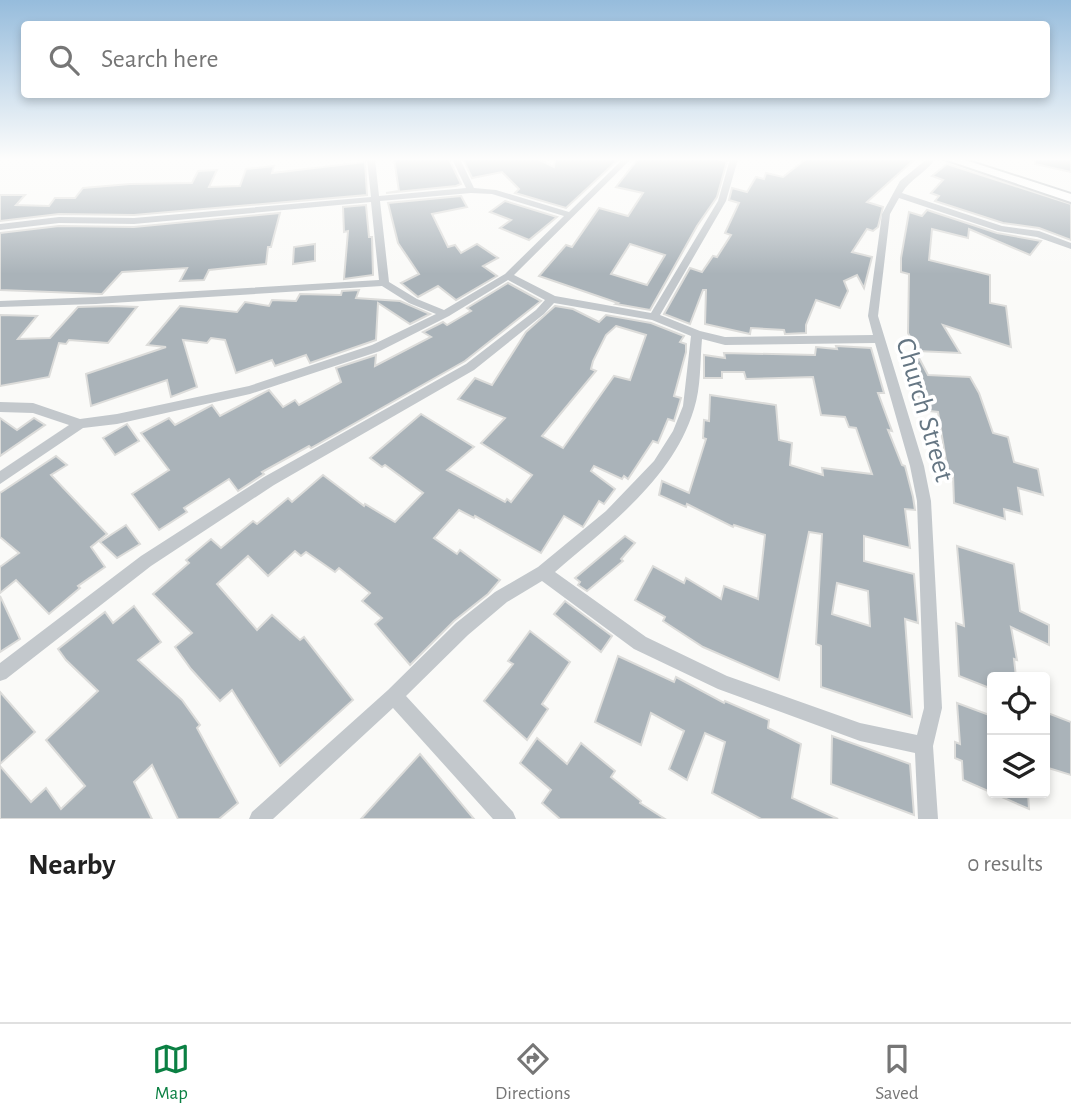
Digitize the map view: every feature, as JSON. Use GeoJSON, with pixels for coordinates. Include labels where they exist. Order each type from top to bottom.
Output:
{"type":"FeatureCollection","features":[{"type":"Feature","properties":{"kind":"street"},"geometry":{"type":"LineString","coordinates":[[0,228],[59,220],[134,221],[402,197]]}},
{"type":"Feature","properties":{"kind":"street"},"geometry":{"type":"LineString","coordinates":[[511,197],[571,215]]}},
{"type":"Feature","properties":{"kind":"street"},"geometry":{"type":"LineString","coordinates":[[0,478],[80,424],[186,406],[250,390],[376,348],[445,314],[508,276],[589,197]]}},
{"type":"Feature","properties":{"kind":"street"},"geometry":{"type":"LineString","coordinates":[[654,317],[723,197]]}},
{"type":"Feature","properties":{"kind":"street","name":"Church Street"},"geometry":{"type":"LineString","coordinates":[[897,197],[886,214],[873,316],[917,466],[924,501],[933,708],[925,746],[928,819]]}},
{"type":"Feature","properties":{"kind":"street"},"geometry":{"type":"LineString","coordinates":[[905,197],[1001,229],[1039,234],[1071,246]]}},
{"type":"Feature","properties":{"kind":"street"},"geometry":{"type":"LineString","coordinates":[[376,200],[384,283]]}},
{"type":"Feature","properties":{"kind":"street"},"geometry":{"type":"LineString","coordinates":[[508,276],[552,299],[654,317],[697,334],[725,341],[878,339]]}},
{"type":"Feature","properties":{"kind":"street"},"geometry":{"type":"LineString","coordinates":[[0,304],[81,303],[384,283],[412,301],[445,314]]}},
{"type":"Feature","properties":{"kind":"street"},"geometry":{"type":"LineString","coordinates":[[0,673],[146,561],[269,481],[470,367],[540,312],[552,299]]}},
{"type":"Feature","properties":{"kind":"street"},"geometry":{"type":"LineString","coordinates":[[259,819],[394,696],[462,629],[501,597],[543,572],[611,515],[659,465],[679,433],[688,406],[697,334]]}},
{"type":"Feature","properties":{"kind":"street"},"geometry":{"type":"LineString","coordinates":[[0,407],[33,408],[80,424]]}},
{"type":"Feature","properties":{"kind":"street"},"geometry":{"type":"LineString","coordinates":[[543,572],[640,643],[724,683],[860,732],[925,746]]}},
{"type":"Feature","properties":{"kind":"street"},"geometry":{"type":"LineString","coordinates":[[394,696],[506,819]]}},
{"type":"Feature","properties":{"kind":"building"},"geometry":{"type":"Polygon","coordinates":[[[0,197],[23,197],[16,205],[49,206],[55,198],[341,197],[134,215],[59,214],[0,221],[0,197]]]}},
{"type":"Feature","properties":{"kind":"building"},"geometry":{"type":"Polygon","coordinates":[[[462,197],[467,207],[432,214],[448,247],[455,245],[461,253],[477,244],[498,258],[483,266],[497,276],[456,300],[438,286],[418,297],[401,283],[419,274],[398,243],[388,203],[462,197]]]}},
{"type":"Feature","properties":{"kind":"building"},"geometry":{"type":"Polygon","coordinates":[[[529,197],[578,197],[566,208],[529,197]]]}},
{"type":"Feature","properties":{"kind":"building"},"geometry":{"type":"Polygon","coordinates":[[[640,197],[717,197],[697,226],[650,310],[616,304],[618,303],[539,276],[566,245],[572,247],[599,208],[628,216],[640,197]],[[630,244],[611,274],[647,285],[665,255],[630,244]]]}},
{"type":"Feature","properties":{"kind":"building"},"geometry":{"type":"Polygon","coordinates":[[[730,197],[872,197],[867,202],[883,207],[878,227],[873,231],[867,229],[852,252],[872,257],[864,288],[857,275],[844,281],[848,291],[840,308],[816,300],[806,325],[806,333],[785,334],[784,330],[751,328],[750,334],[705,324],[706,290],[703,290],[690,324],[664,314],[690,268],[702,272],[713,256],[717,257],[731,235],[725,233],[739,203],[729,200],[730,197]]]}},
{"type":"Feature","properties":{"kind":"building"},"geometry":{"type":"Polygon","coordinates":[[[938,197],[1050,197],[1071,204],[1071,240],[1039,228],[1003,223],[935,201],[938,197]]]}},
{"type":"Feature","properties":{"kind":"building"},"geometry":{"type":"Polygon","coordinates":[[[505,201],[557,217],[529,240],[500,228],[511,220],[490,212],[505,201]]]}},
{"type":"Feature","properties":{"kind":"building"},"geometry":{"type":"Polygon","coordinates":[[[366,205],[369,237],[372,237],[373,275],[344,279],[348,231],[344,232],[343,207],[366,205]]]}},
{"type":"Feature","properties":{"kind":"building"},"geometry":{"type":"Polygon","coordinates":[[[927,210],[997,233],[1041,241],[1030,255],[969,229],[968,238],[932,229],[929,260],[990,275],[990,303],[1006,306],[1011,347],[943,325],[960,353],[917,351],[908,333],[909,274],[901,272],[901,258],[909,212],[922,216],[927,210]]]}},
{"type":"Feature","properties":{"kind":"building"},"geometry":{"type":"Polygon","coordinates":[[[280,213],[271,247],[268,247],[266,264],[209,270],[204,280],[180,281],[187,268],[122,272],[102,294],[0,290],[0,233],[59,226],[134,227],[280,213]]]}},
{"type":"Feature","properties":{"kind":"building"},"geometry":{"type":"Polygon","coordinates":[[[315,244],[315,261],[293,264],[294,247],[315,244]]]}},
{"type":"Feature","properties":{"kind":"building"},"geometry":{"type":"Polygon","coordinates":[[[508,283],[541,301],[465,361],[311,448],[309,446],[262,472],[264,474],[238,491],[229,479],[184,508],[187,512],[159,530],[132,494],[169,470],[141,433],[169,418],[175,425],[212,405],[220,416],[269,390],[283,407],[295,400],[299,405],[341,382],[336,368],[376,355],[375,366],[431,337],[423,332],[443,322],[447,325],[471,311],[467,308],[508,283]]]}},
{"type":"Feature","properties":{"kind":"building"},"geometry":{"type":"Polygon","coordinates":[[[359,290],[356,298],[400,301],[430,314],[410,324],[378,303],[376,340],[310,363],[306,355],[275,366],[272,360],[236,373],[225,340],[211,338],[207,343],[183,340],[197,387],[171,397],[167,380],[91,406],[86,374],[166,347],[147,345],[180,306],[237,312],[245,302],[269,306],[272,300],[296,301],[300,294],[341,295],[342,291],[359,290]]]}},
{"type":"Feature","properties":{"kind":"building"},"geometry":{"type":"Polygon","coordinates":[[[555,306],[573,309],[599,322],[606,315],[651,323],[684,336],[680,342],[686,344],[686,352],[674,396],[681,398],[674,421],[668,419],[658,443],[653,441],[628,479],[624,476],[622,479],[594,466],[591,471],[615,489],[604,504],[599,501],[583,527],[564,516],[541,553],[475,516],[474,518],[459,510],[434,538],[457,554],[460,550],[500,580],[410,665],[375,624],[382,618],[362,601],[370,593],[339,568],[335,572],[306,552],[301,556],[295,551],[268,576],[248,556],[217,584],[257,630],[272,615],[300,640],[304,637],[353,700],[280,766],[232,690],[220,701],[191,669],[175,647],[192,633],[153,594],[189,563],[186,560],[211,539],[221,548],[253,521],[257,524],[288,498],[292,502],[323,475],[364,506],[365,504],[395,522],[423,493],[385,465],[382,467],[370,458],[421,414],[474,447],[447,470],[505,502],[507,499],[511,502],[532,475],[481,443],[505,418],[458,399],[475,378],[492,385],[526,332],[555,306]],[[616,326],[606,335],[593,361],[591,369],[596,371],[542,436],[563,448],[614,376],[630,380],[646,335],[616,326]]]}},
{"type":"Feature","properties":{"kind":"building"},"geometry":{"type":"Polygon","coordinates":[[[78,307],[137,307],[108,343],[69,340],[66,344],[59,343],[49,377],[0,386],[0,315],[37,316],[18,339],[50,338],[78,307]]]}},
{"type":"Feature","properties":{"kind":"building"},"geometry":{"type":"Polygon","coordinates":[[[836,346],[871,348],[884,393],[878,393],[892,431],[888,430],[902,465],[905,466],[913,497],[915,510],[905,509],[910,548],[864,536],[864,561],[914,574],[918,623],[905,619],[912,717],[821,687],[821,646],[816,644],[822,534],[809,532],[779,680],[703,647],[663,621],[665,617],[635,600],[653,566],[684,583],[686,578],[721,599],[724,586],[758,599],[765,535],[734,525],[733,527],[687,504],[686,507],[659,495],[662,481],[689,493],[706,439],[703,438],[704,420],[709,421],[710,395],[776,405],[779,440],[792,443],[790,465],[823,475],[822,468],[872,474],[856,428],[849,427],[845,417],[821,415],[813,377],[746,379],[744,372],[722,372],[722,378],[704,378],[704,355],[725,358],[724,353],[815,355],[816,347],[837,349],[836,346]],[[837,583],[832,614],[870,626],[868,591],[837,583]]]}},
{"type":"Feature","properties":{"kind":"building"},"geometry":{"type":"Polygon","coordinates":[[[902,358],[919,358],[928,375],[970,377],[979,393],[993,433],[1008,437],[1014,462],[1038,469],[1043,495],[1018,488],[1022,514],[1004,509],[1005,519],[954,503],[953,475],[948,473],[938,412],[921,410],[917,393],[921,393],[902,358]]]}},
{"type":"Feature","properties":{"kind":"building"},"geometry":{"type":"Polygon","coordinates":[[[0,418],[17,430],[34,418],[45,425],[0,456],[0,418]]]}},
{"type":"Feature","properties":{"kind":"building"},"geometry":{"type":"Polygon","coordinates":[[[127,424],[139,441],[115,455],[103,438],[127,424]]]}},
{"type":"Feature","properties":{"kind":"building"},"geometry":{"type":"Polygon","coordinates":[[[56,456],[67,465],[51,475],[107,534],[91,547],[105,567],[78,586],[80,588],[49,614],[16,580],[0,593],[0,567],[19,553],[0,537],[0,493],[56,456]]]}},
{"type":"Feature","properties":{"kind":"building"},"geometry":{"type":"Polygon","coordinates":[[[126,525],[140,544],[117,558],[100,542],[126,525]]]}},
{"type":"Feature","properties":{"kind":"building"},"geometry":{"type":"Polygon","coordinates":[[[625,536],[635,543],[621,559],[623,561],[587,591],[578,585],[580,582],[575,578],[625,536]]]}},
{"type":"Feature","properties":{"kind":"building"},"geometry":{"type":"Polygon","coordinates":[[[957,546],[1014,564],[1020,611],[1049,625],[1049,645],[1011,627],[1017,660],[1014,659],[1015,672],[987,672],[987,687],[959,676],[956,623],[964,626],[957,546]]]}},
{"type":"Feature","properties":{"kind":"building"},"geometry":{"type":"Polygon","coordinates":[[[0,596],[20,639],[0,652],[0,596]]]}},
{"type":"Feature","properties":{"kind":"building"},"geometry":{"type":"Polygon","coordinates":[[[565,601],[612,636],[601,652],[554,614],[565,601]]]}},
{"type":"Feature","properties":{"kind":"building"},"geometry":{"type":"Polygon","coordinates":[[[134,606],[161,642],[138,660],[182,700],[200,725],[197,728],[238,803],[219,819],[178,819],[152,765],[134,782],[152,819],[0,819],[0,766],[31,802],[46,788],[61,809],[85,786],[46,740],[98,691],[58,649],[105,612],[113,623],[134,606]]]}},
{"type":"Feature","properties":{"kind":"building"},"geometry":{"type":"Polygon","coordinates":[[[530,631],[570,662],[542,704],[548,709],[527,740],[484,701],[513,664],[508,661],[530,631]]]}},
{"type":"Feature","properties":{"kind":"building"},"geometry":{"type":"Polygon","coordinates":[[[618,656],[674,682],[676,677],[724,703],[725,701],[769,720],[768,728],[801,744],[792,798],[838,819],[761,819],[712,793],[725,742],[705,733],[687,780],[669,769],[684,731],[651,713],[641,745],[595,722],[618,656]]]}},
{"type":"Feature","properties":{"kind":"building"},"geometry":{"type":"Polygon","coordinates":[[[0,692],[35,732],[0,764],[0,692]]]}},
{"type":"Feature","properties":{"kind":"building"},"geometry":{"type":"Polygon","coordinates":[[[957,703],[987,714],[987,791],[963,780],[962,761],[955,758],[955,742],[960,744],[957,703]]]}},
{"type":"Feature","properties":{"kind":"building"},"geometry":{"type":"Polygon","coordinates":[[[1050,714],[1071,722],[1071,775],[1050,769],[1050,714]]]}},
{"type":"Feature","properties":{"kind":"building"},"geometry":{"type":"Polygon","coordinates":[[[832,736],[910,764],[914,815],[831,784],[832,736]]]}},
{"type":"Feature","properties":{"kind":"building"},"geometry":{"type":"Polygon","coordinates":[[[537,738],[567,764],[581,743],[615,771],[611,777],[641,801],[640,803],[665,819],[560,819],[542,803],[551,790],[520,763],[537,738]]]}},
{"type":"Feature","properties":{"kind":"building"},"geometry":{"type":"Polygon","coordinates":[[[420,754],[474,819],[361,819],[420,754]]]}},
{"type":"Feature","properties":{"kind":"building"},"geometry":{"type":"Polygon","coordinates":[[[1004,798],[1028,798],[1029,809],[1004,798]]]}}]}
